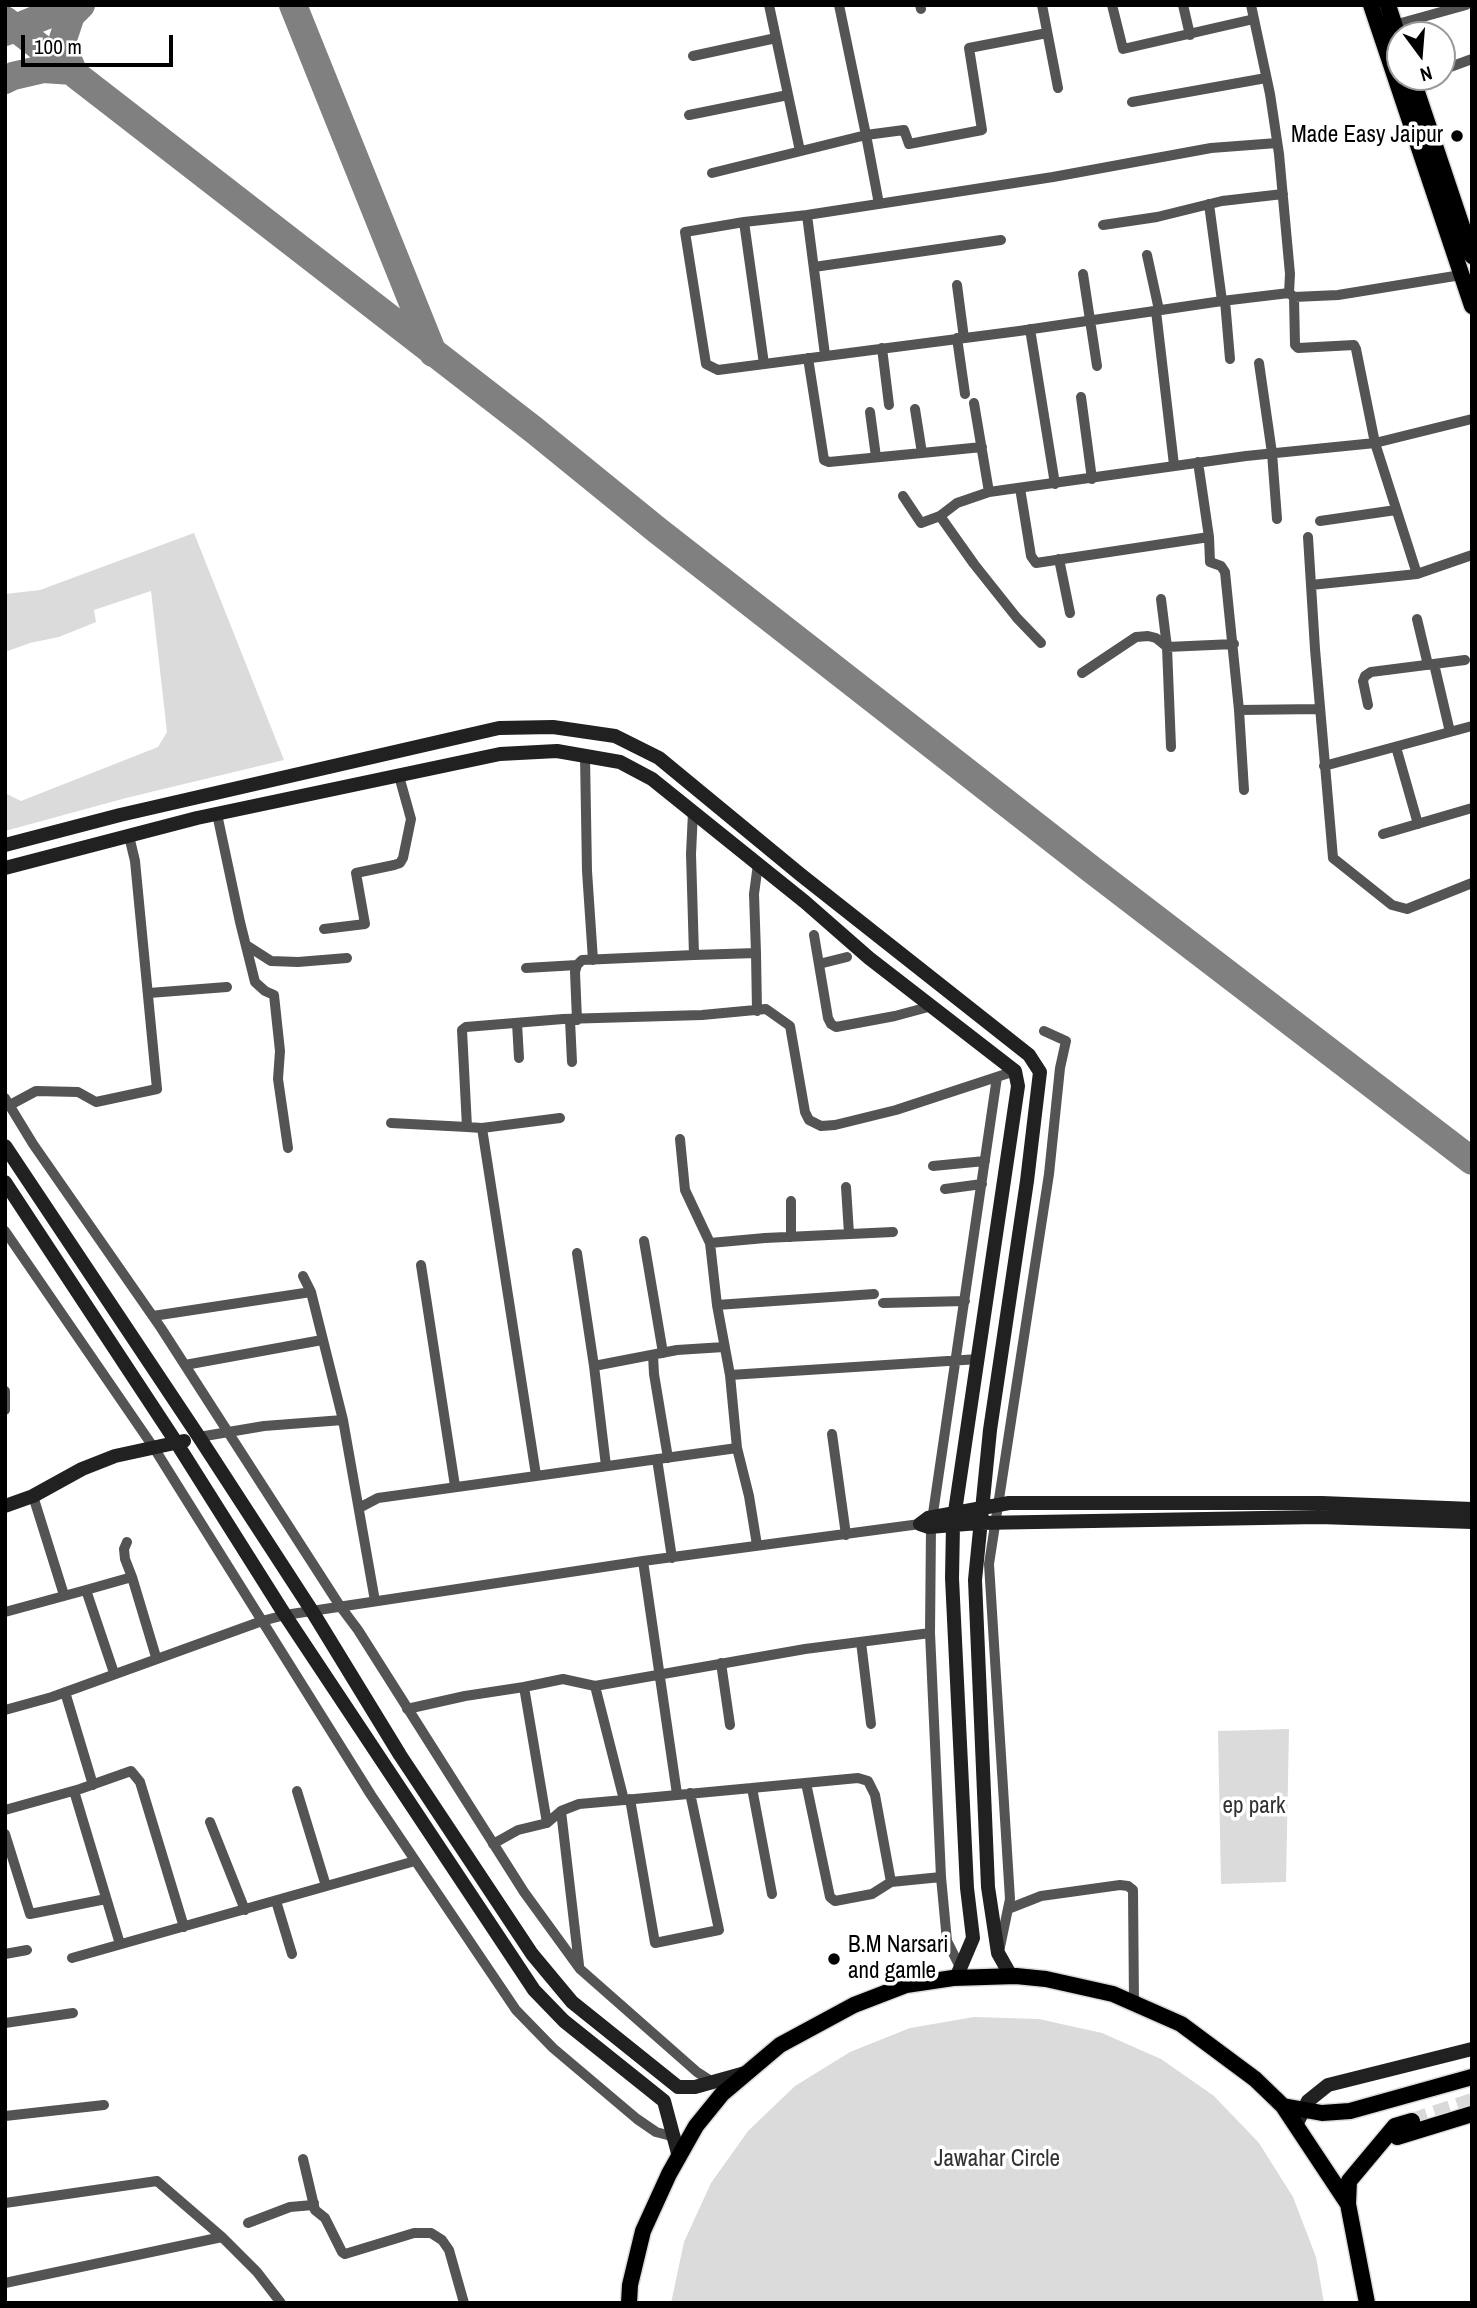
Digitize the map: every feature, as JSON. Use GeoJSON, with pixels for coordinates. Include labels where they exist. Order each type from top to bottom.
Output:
{"type":"FeatureCollection","features":[{"type":"Feature","properties":{"kind":"main road"},"geometry":{"type":"LineString","coordinates":[[1371,5],[1472,306]]}},
{"type":"Feature","properties":{"kind":"main road"},"geometry":{"type":"LineString","coordinates":[[1421,91],[1472,256]]}},
{"type":"Feature","properties":{"kind":"main road"},"geometry":{"type":"LineString","coordinates":[[629,2303],[630,2285],[643,2231],[696,2126],[722,2094],[779,2045],[854,2005],[906,1985],[958,1974],[1046,1979],[1113,1994],[1181,2024],[1249,2074],[1283,2106],[1349,2204]]}},
{"type":"Feature","properties":{"kind":"main road"},"geometry":{"type":"LineString","coordinates":[[1283,2106],[1322,2113],[1368,2108],[1472,2077]]}},
{"type":"Feature","properties":{"kind":"main road"},"geometry":{"type":"LineString","coordinates":[[1380,2141],[1472,2114]]}},
{"type":"Feature","properties":{"kind":"main road"},"geometry":{"type":"LineString","coordinates":[[1367,2303],[1349,2204],[1349,2181],[1395,2126],[1412,2121]]}},
{"type":"Feature","properties":{"kind":"street"},"geometry":{"type":"LineString","coordinates":[[769,5],[800,151]]}},
{"type":"Feature","properties":{"kind":"street"},"geometry":{"type":"LineString","coordinates":[[839,5],[879,204]]}},
{"type":"Feature","properties":{"kind":"street"},"geometry":{"type":"LineString","coordinates":[[1042,5],[1058,88]]}},
{"type":"Feature","properties":{"kind":"street"},"geometry":{"type":"LineString","coordinates":[[1112,5],[1123,49],[1254,19]]}},
{"type":"Feature","properties":{"kind":"street"},"geometry":{"type":"LineString","coordinates":[[1183,5],[1190,35]]}},
{"type":"Feature","properties":{"kind":"street"},"geometry":{"type":"LineString","coordinates":[[1251,5],[1277,143],[1295,345],[1298,348],[1354,345],[1375,443],[1417,574]]}},
{"type":"Feature","properties":{"kind":"street"},"geometry":{"type":"LineString","coordinates":[[1404,21],[1433,9],[1466,5]]}},
{"type":"Feature","properties":{"kind":"street"},"geometry":{"type":"LineString","coordinates":[[712,173],[866,135],[904,130],[911,144],[980,131],[982,127],[969,48],[1047,33]]}},
{"type":"Feature","properties":{"kind":"street"},"geometry":{"type":"LineString","coordinates":[[693,56],[776,38]]}},
{"type":"Feature","properties":{"kind":"street"},"geometry":{"type":"LineString","coordinates":[[1132,102],[1266,78]]}},
{"type":"Feature","properties":{"kind":"street"},"geometry":{"type":"LineString","coordinates":[[690,115],[788,95]]}},
{"type":"Feature","properties":{"kind":"street"},"geometry":{"type":"LineString","coordinates":[[1277,143],[1211,148],[1053,177],[685,232],[706,365],[718,370],[1224,301],[1292,295],[1338,295],[1461,275]]}},
{"type":"Feature","properties":{"kind":"street"},"geometry":{"type":"LineString","coordinates":[[1103,225],[1157,217],[1209,204],[1283,194]]}},
{"type":"Feature","properties":{"kind":"street"},"geometry":{"type":"LineString","coordinates":[[1209,204],[1230,359]]}},
{"type":"Feature","properties":{"kind":"street"},"geometry":{"type":"LineString","coordinates":[[807,215],[825,355]]}},
{"type":"Feature","properties":{"kind":"street"},"geometry":{"type":"LineString","coordinates":[[744,222],[764,363]]}},
{"type":"Feature","properties":{"kind":"street"},"geometry":{"type":"LineString","coordinates":[[814,267],[1001,240]]}},
{"type":"Feature","properties":{"kind":"street"},"geometry":{"type":"LineString","coordinates":[[1147,255],[1158,310],[1174,465]]}},
{"type":"Feature","properties":{"kind":"street"},"geometry":{"type":"LineString","coordinates":[[1083,274],[1097,366]]}},
{"type":"Feature","properties":{"kind":"street"},"geometry":{"type":"LineString","coordinates":[[957,285],[965,394]]}},
{"type":"Feature","properties":{"kind":"street"},"geometry":{"type":"LineString","coordinates":[[1030,329],[1055,484]]}},
{"type":"Feature","properties":{"kind":"street"},"geometry":{"type":"LineString","coordinates":[[882,348],[889,405]]}},
{"type":"Feature","properties":{"kind":"street"},"geometry":{"type":"LineString","coordinates":[[808,358],[824,460],[829,462],[982,447]]}},
{"type":"Feature","properties":{"kind":"street"},"geometry":{"type":"LineString","coordinates":[[1259,363],[1278,519]]}},
{"type":"Feature","properties":{"kind":"street"},"geometry":{"type":"LineString","coordinates":[[1081,397],[1092,479]]}},
{"type":"Feature","properties":{"kind":"street"},"geometry":{"type":"LineString","coordinates":[[974,403],[989,492]]}},
{"type":"Feature","properties":{"kind":"street"},"geometry":{"type":"LineString","coordinates":[[915,409],[922,453]]}},
{"type":"Feature","properties":{"kind":"street"},"geometry":{"type":"LineString","coordinates":[[870,412],[876,457]]}},
{"type":"Feature","properties":{"kind":"street"},"geometry":{"type":"LineString","coordinates":[[903,496],[921,523],[940,516],[957,503],[989,492],[1174,465],[1375,443],[1472,419]]}},
{"type":"Feature","properties":{"kind":"street"},"geometry":{"type":"LineString","coordinates":[[1198,462],[1210,562],[1221,566],[1225,572],[1234,644],[1244,790]]}},
{"type":"Feature","properties":{"kind":"street"},"geometry":{"type":"LineString","coordinates":[[1020,488],[1031,556],[1036,563],[1209,537]]}},
{"type":"Feature","properties":{"kind":"street"},"geometry":{"type":"LineString","coordinates":[[1320,521],[1395,510]]}},
{"type":"Feature","properties":{"kind":"street"},"geometry":{"type":"LineString","coordinates":[[940,516],[1027,631],[1041,643]]}},
{"type":"Feature","properties":{"kind":"street"},"geometry":{"type":"LineString","coordinates":[[1308,537],[1333,858],[1392,905],[1407,909],[1472,883]]}},
{"type":"Feature","properties":{"kind":"street"},"geometry":{"type":"LineString","coordinates":[[1311,585],[1417,574],[1472,555]]}},
{"type":"Feature","properties":{"kind":"street"},"geometry":{"type":"LineString","coordinates":[[1059,559],[1070,613]]}},
{"type":"Feature","properties":{"kind":"street"},"geometry":{"type":"LineString","coordinates":[[1161,598],[1167,647],[1171,747]]}},
{"type":"Feature","properties":{"kind":"street"},"geometry":{"type":"LineString","coordinates":[[1417,619],[1450,732]]}},
{"type":"Feature","properties":{"kind":"street"},"geometry":{"type":"LineString","coordinates":[[1082,673],[1136,638],[1156,638],[1167,647],[1234,644]]}},
{"type":"Feature","properties":{"kind":"street"},"geometry":{"type":"LineString","coordinates":[[1368,705],[1363,681],[1371,672],[1465,660]]}},
{"type":"Feature","properties":{"kind":"street"},"geometry":{"type":"LineString","coordinates":[[1239,710],[1320,709]]}},
{"type":"Feature","properties":{"kind":"street"},"geometry":{"type":"LineString","coordinates":[[1324,766],[1472,726]]}},
{"type":"Feature","properties":{"kind":"street"},"geometry":{"type":"LineString","coordinates":[[5,845],[120,815],[499,728],[554,727],[615,736],[659,758],[801,875],[1029,1055],[1040,1072],[981,1507],[975,1580],[988,1886],[998,1953],[1011,1976]]}},
{"type":"Feature","properties":{"kind":"street"},"geometry":{"type":"LineString","coordinates":[[1396,747],[1418,824]]}},
{"type":"Feature","properties":{"kind":"street"},"geometry":{"type":"LineString","coordinates":[[5,868],[221,813],[500,754],[557,751],[620,762],[652,779],[869,958],[1015,1071],[1018,1086],[953,1519],[953,1591],[966,1875],[973,1938],[958,1974]]}},
{"type":"Feature","properties":{"kind":"street"},"geometry":{"type":"LineString","coordinates":[[324,929],[365,924],[356,873],[394,865],[400,863],[403,858],[411,819],[393,753]]}},
{"type":"Feature","properties":{"kind":"street"},"geometry":{"type":"LineString","coordinates":[[585,756],[587,871],[593,960]]}},
{"type":"Feature","properties":{"kind":"street"},"geometry":{"type":"LineString","coordinates":[[220,792],[221,813],[255,982],[274,995],[279,1051],[278,1079],[288,1148]]}},
{"type":"Feature","properties":{"kind":"street"},"geometry":{"type":"LineString","coordinates":[[1382,834],[1472,808]]}},
{"type":"Feature","properties":{"kind":"street"},"geometry":{"type":"LineString","coordinates":[[693,812],[691,854],[694,955]]}},
{"type":"Feature","properties":{"kind":"street"},"geometry":{"type":"LineString","coordinates":[[129,836],[135,862],[157,1089],[96,1102],[78,1091],[36,1091],[7,1101],[46,1163],[153,1316],[358,1630],[493,1844],[580,1969],[621,2002],[697,2072],[714,2083]]}},
{"type":"Feature","properties":{"kind":"street"},"geometry":{"type":"LineString","coordinates":[[757,1011],[754,894],[758,864]]}},
{"type":"Feature","properties":{"kind":"street"},"geometry":{"type":"LineString","coordinates":[[814,935],[831,1024],[836,1027],[932,1006]]}},
{"type":"Feature","properties":{"kind":"street"},"geometry":{"type":"LineString","coordinates":[[246,945],[271,961],[347,958]]}},
{"type":"Feature","properties":{"kind":"street"},"geometry":{"type":"LineString","coordinates":[[572,1062],[575,972],[582,960],[756,953]]}},
{"type":"Feature","properties":{"kind":"street"},"geometry":{"type":"LineString","coordinates":[[819,964],[847,957]]}},
{"type":"Feature","properties":{"kind":"street"},"geometry":{"type":"LineString","coordinates":[[526,968],[577,965]]}},
{"type":"Feature","properties":{"kind":"street"},"geometry":{"type":"LineString","coordinates":[[149,993],[227,987]]}},
{"type":"Feature","properties":{"kind":"street"},"geometry":{"type":"LineString","coordinates":[[467,1127],[462,1030],[466,1027],[702,1015],[766,1009],[790,1026],[805,1112],[809,1120],[821,1126],[896,1110],[1015,1071],[1029,1055]]}},
{"type":"Feature","properties":{"kind":"street"},"geometry":{"type":"LineString","coordinates":[[517,1023],[519,1058]]}},
{"type":"Feature","properties":{"kind":"street"},"geometry":{"type":"LineString","coordinates":[[998,1953],[1010,1899],[989,1564],[1049,1174],[1060,1068],[1066,1041],[1044,1031]]}},
{"type":"Feature","properties":{"kind":"street"},"geometry":{"type":"LineString","coordinates":[[958,1974],[947,1941],[941,1877],[928,1523],[957,1360],[997,1077]]}},
{"type":"Feature","properties":{"kind":"street"},"geometry":{"type":"LineString","coordinates":[[391,1123],[482,1128],[559,1118]]}},
{"type":"Feature","properties":{"kind":"street"},"geometry":{"type":"LineString","coordinates":[[482,1128],[536,1475]]}},
{"type":"Feature","properties":{"kind":"street"},"geometry":{"type":"LineString","coordinates":[[680,1139],[685,1190],[710,1244],[717,1305],[730,1375],[737,1448],[757,1545]]}},
{"type":"Feature","properties":{"kind":"street"},"geometry":{"type":"LineString","coordinates":[[5,1146],[199,1437],[312,1611],[400,1755],[532,1954],[572,2002],[678,2087],[695,2087],[747,2073]]}},
{"type":"Feature","properties":{"kind":"street"},"geometry":{"type":"LineString","coordinates":[[933,1166],[985,1161]]}},
{"type":"Feature","properties":{"kind":"street"},"geometry":{"type":"LineString","coordinates":[[5,1182],[176,1442],[285,1615],[534,1990],[564,2021],[664,2101],[679,2157]]}},
{"type":"Feature","properties":{"kind":"street"},"geometry":{"type":"LineString","coordinates":[[944,1189],[982,1184]]}},
{"type":"Feature","properties":{"kind":"street"},"geometry":{"type":"LineString","coordinates":[[846,1187],[849,1234]]}},
{"type":"Feature","properties":{"kind":"street"},"geometry":{"type":"LineString","coordinates":[[790,1237],[791,1201]]}},
{"type":"Feature","properties":{"kind":"street"},"geometry":{"type":"LineString","coordinates":[[5,1231],[154,1448],[415,1861],[516,2010],[553,2048],[637,2119],[656,2132],[675,2137]]}},
{"type":"Feature","properties":{"kind":"street"},"geometry":{"type":"LineString","coordinates":[[710,1244],[893,1232]]}},
{"type":"Feature","properties":{"kind":"street"},"geometry":{"type":"LineString","coordinates":[[644,1241],[658,1354],[654,1374],[672,1558]]}},
{"type":"Feature","properties":{"kind":"street"},"geometry":{"type":"LineString","coordinates":[[577,1253],[607,1466]]}},
{"type":"Feature","properties":{"kind":"street"},"geometry":{"type":"LineString","coordinates":[[421,1265],[455,1486]]}},
{"type":"Feature","properties":{"kind":"street"},"geometry":{"type":"LineString","coordinates":[[303,1276],[311,1292],[343,1420],[375,1601]]}},
{"type":"Feature","properties":{"kind":"street"},"geometry":{"type":"LineString","coordinates":[[153,1316],[311,1292]]}},
{"type":"Feature","properties":{"kind":"street"},"geometry":{"type":"LineString","coordinates":[[717,1305],[874,1294]]}},
{"type":"Feature","properties":{"kind":"street"},"geometry":{"type":"LineString","coordinates":[[883,1303],[965,1301]]}},
{"type":"Feature","properties":{"kind":"street"},"geometry":{"type":"LineString","coordinates":[[185,1365],[322,1340]]}},
{"type":"Feature","properties":{"kind":"street"},"geometry":{"type":"LineString","coordinates":[[594,1366],[658,1354],[724,1347]]}},
{"type":"Feature","properties":{"kind":"street"},"geometry":{"type":"LineString","coordinates":[[730,1375],[979,1359]]}},
{"type":"Feature","properties":{"kind":"street"},"geometry":{"type":"LineString","coordinates":[[5,1391],[5,1410]]}},
{"type":"Feature","properties":{"kind":"street"},"geometry":{"type":"LineString","coordinates":[[5,1506],[33,1496],[82,1469],[115,1456],[264,1426],[343,1420]]}},
{"type":"Feature","properties":{"kind":"street"},"geometry":{"type":"LineString","coordinates":[[832,1434],[846,1535]]}},
{"type":"Feature","properties":{"kind":"street"},"geometry":{"type":"LineString","coordinates":[[359,1508],[379,1498],[737,1448]]}},
{"type":"Feature","properties":{"kind":"street"},"geometry":{"type":"LineString","coordinates":[[33,1496],[64,1595]]}},
{"type":"Feature","properties":{"kind":"street"},"geometry":{"type":"LineString","coordinates":[[5,1710],[65,1692],[156,1657],[285,1615],[643,1561],[928,1523],[953,1519],[981,1507],[999,1504],[1322,1503],[1472,1509]]}},
{"type":"Feature","properties":{"kind":"street"},"geometry":{"type":"LineString","coordinates":[[953,1519],[979,1523],[1320,1517],[1472,1521]]}},
{"type":"Feature","properties":{"kind":"street"},"geometry":{"type":"LineString","coordinates":[[127,1542],[124,1549],[125,1559],[156,1657]]}},
{"type":"Feature","properties":{"kind":"street"},"geometry":{"type":"LineString","coordinates":[[643,1561],[677,1794]]}},
{"type":"Feature","properties":{"kind":"street"},"geometry":{"type":"LineString","coordinates":[[5,1612],[132,1577]]}},
{"type":"Feature","properties":{"kind":"street"},"geometry":{"type":"LineString","coordinates":[[86,1590],[114,1673]]}},
{"type":"Feature","properties":{"kind":"street"},"geometry":{"type":"LineString","coordinates":[[407,1709],[563,1679],[596,1686],[722,1663],[930,1633]]}},
{"type":"Feature","properties":{"kind":"street"},"geometry":{"type":"LineString","coordinates":[[861,1642],[871,1724]]}},
{"type":"Feature","properties":{"kind":"street"},"geometry":{"type":"LineString","coordinates":[[722,1663],[730,1725]]}},
{"type":"Feature","properties":{"kind":"street"},"geometry":{"type":"LineString","coordinates":[[596,1686],[627,1799],[655,1943],[719,1930],[690,1793]]}},
{"type":"Feature","properties":{"kind":"street"},"geometry":{"type":"LineString","coordinates":[[524,1687],[547,1823]]}},
{"type":"Feature","properties":{"kind":"street"},"geometry":{"type":"LineString","coordinates":[[65,1692],[93,1785]]}},
{"type":"Feature","properties":{"kind":"street"},"geometry":{"type":"LineString","coordinates":[[5,1810],[131,1772],[140,1782],[184,1927]]}},
{"type":"Feature","properties":{"kind":"street"},"geometry":{"type":"LineString","coordinates":[[493,1844],[518,1830],[547,1823],[561,1811],[579,1804],[858,1778],[868,1781],[875,1795],[891,1882]]}},
{"type":"Feature","properties":{"kind":"street"},"geometry":{"type":"LineString","coordinates":[[806,1783],[830,1897],[835,1901],[872,1894],[891,1882],[941,1877]]}},
{"type":"Feature","properties":{"kind":"street"},"geometry":{"type":"LineString","coordinates":[[752,1788],[772,1894]]}},
{"type":"Feature","properties":{"kind":"street"},"geometry":{"type":"LineString","coordinates":[[74,1791],[120,1944]]}},
{"type":"Feature","properties":{"kind":"street"},"geometry":{"type":"LineString","coordinates":[[297,1791],[326,1886]]}},
{"type":"Feature","properties":{"kind":"street"},"geometry":{"type":"LineString","coordinates":[[561,1811],[580,1969]]}},
{"type":"Feature","properties":{"kind":"street"},"geometry":{"type":"LineString","coordinates":[[210,1822],[245,1910]]}},
{"type":"Feature","properties":{"kind":"street"},"geometry":{"type":"LineString","coordinates":[[5,1834],[30,1914],[106,1899]]}},
{"type":"Feature","properties":{"kind":"street"},"geometry":{"type":"LineString","coordinates":[[72,1958],[415,1861]]}},
{"type":"Feature","properties":{"kind":"street"},"geometry":{"type":"LineString","coordinates":[[1008,1909],[1041,1896],[1128,1886],[1133,1890],[1134,2003]]}},
{"type":"Feature","properties":{"kind":"street"},"geometry":{"type":"LineString","coordinates":[[276,1901],[292,1954]]}},
{"type":"Feature","properties":{"kind":"street"},"geometry":{"type":"LineString","coordinates":[[5,1954],[27,1950]]}},
{"type":"Feature","properties":{"kind":"street"},"geometry":{"type":"LineString","coordinates":[[5,2023],[73,2013]]}},
{"type":"Feature","properties":{"kind":"street"},"geometry":{"type":"LineString","coordinates":[[1296,2125],[1308,2101],[1328,2085],[1472,2049]]}},
{"type":"Feature","properties":{"kind":"street"},"geometry":{"type":"LineString","coordinates":[[5,2116],[104,2105]]}},
{"type":"Feature","properties":{"kind":"street"},"geometry":{"type":"LineString","coordinates":[[303,2159],[316,2210],[325,2218],[345,2254],[414,2233],[435,2234],[449,2250],[464,2303]]}},
{"type":"Feature","properties":{"kind":"street"},"geometry":{"type":"LineString","coordinates":[[5,2203],[157,2180],[222,2237],[257,2272],[281,2303]]}},
{"type":"Feature","properties":{"kind":"street"},"geometry":{"type":"LineString","coordinates":[[248,2223],[290,2207],[314,2203]]}},
{"type":"Feature","properties":{"kind":"street"},"geometry":{"type":"LineString","coordinates":[[5,2283],[222,2237]]}},
{"type":"Feature","properties":{"kind":"green space"},"geometry":{"type":"Polygon","coordinates":[[[194,533],[284,760],[126,798],[5,831],[5,793],[21,801],[158,747],[167,732],[151,591],[94,610],[96,622],[59,637],[5,652],[5,594],[40,590],[194,533]]]}},
{"type":"Feature","properties":{"kind":"green space","name":"ep park"},"geometry":{"type":"Polygon","coordinates":[[[1289,1729],[1286,1882],[1221,1884],[1218,1731],[1289,1729]]]}},
{"type":"Feature","properties":{"kind":"green space","name":"Jawahar Circle"},"geometry":{"type":"Polygon","coordinates":[[[974,2017],[1039,2019],[1102,2033],[1161,2059],[1214,2096],[1259,2143],[1293,2197],[1316,2257],[1324,2303],[671,2303],[684,2242],[711,2183],[748,2131],[795,2086],[850,2052],[910,2028],[974,2017]]]}},
{"type":"Feature","properties":{"kind":"taxiway"},"geometry":{"type":"LineString","coordinates":[[5,32],[72,5]]}},
{"type":"Feature","properties":{"kind":"taxiway"},"geometry":{"type":"LineString","coordinates":[[73,71],[64,50],[63,39],[71,15],[81,5]]}},
{"type":"Feature","properties":{"kind":"taxiway"},"geometry":{"type":"LineString","coordinates":[[293,5],[433,353]]}},
{"type":"Feature","properties":{"kind":"taxiway"},"geometry":{"type":"LineString","coordinates":[[5,20],[534,430],[657,530],[1091,869],[1472,1161]]}},
{"type":"Feature","properties":{"kind":"taxiway"},"geometry":{"type":"LineString","coordinates":[[5,80],[43,69],[73,71]]}},
{"type":"Feature","properties":{"kind":"tunnel"},"geometry":{"type":"LineString","coordinates":[[1412,2121],[1472,2101]]}},
{"type":"Feature","properties":{"kind":"place","name":"Made Easy Jaipur"},"geometry":{"type":"Point","coordinates":[1457,136]}},
{"type":"Feature","properties":{"kind":"place","name":"B.M Narsari and gamle"},"geometry":{"type":"Point","coordinates":[834,1959]}}]}
